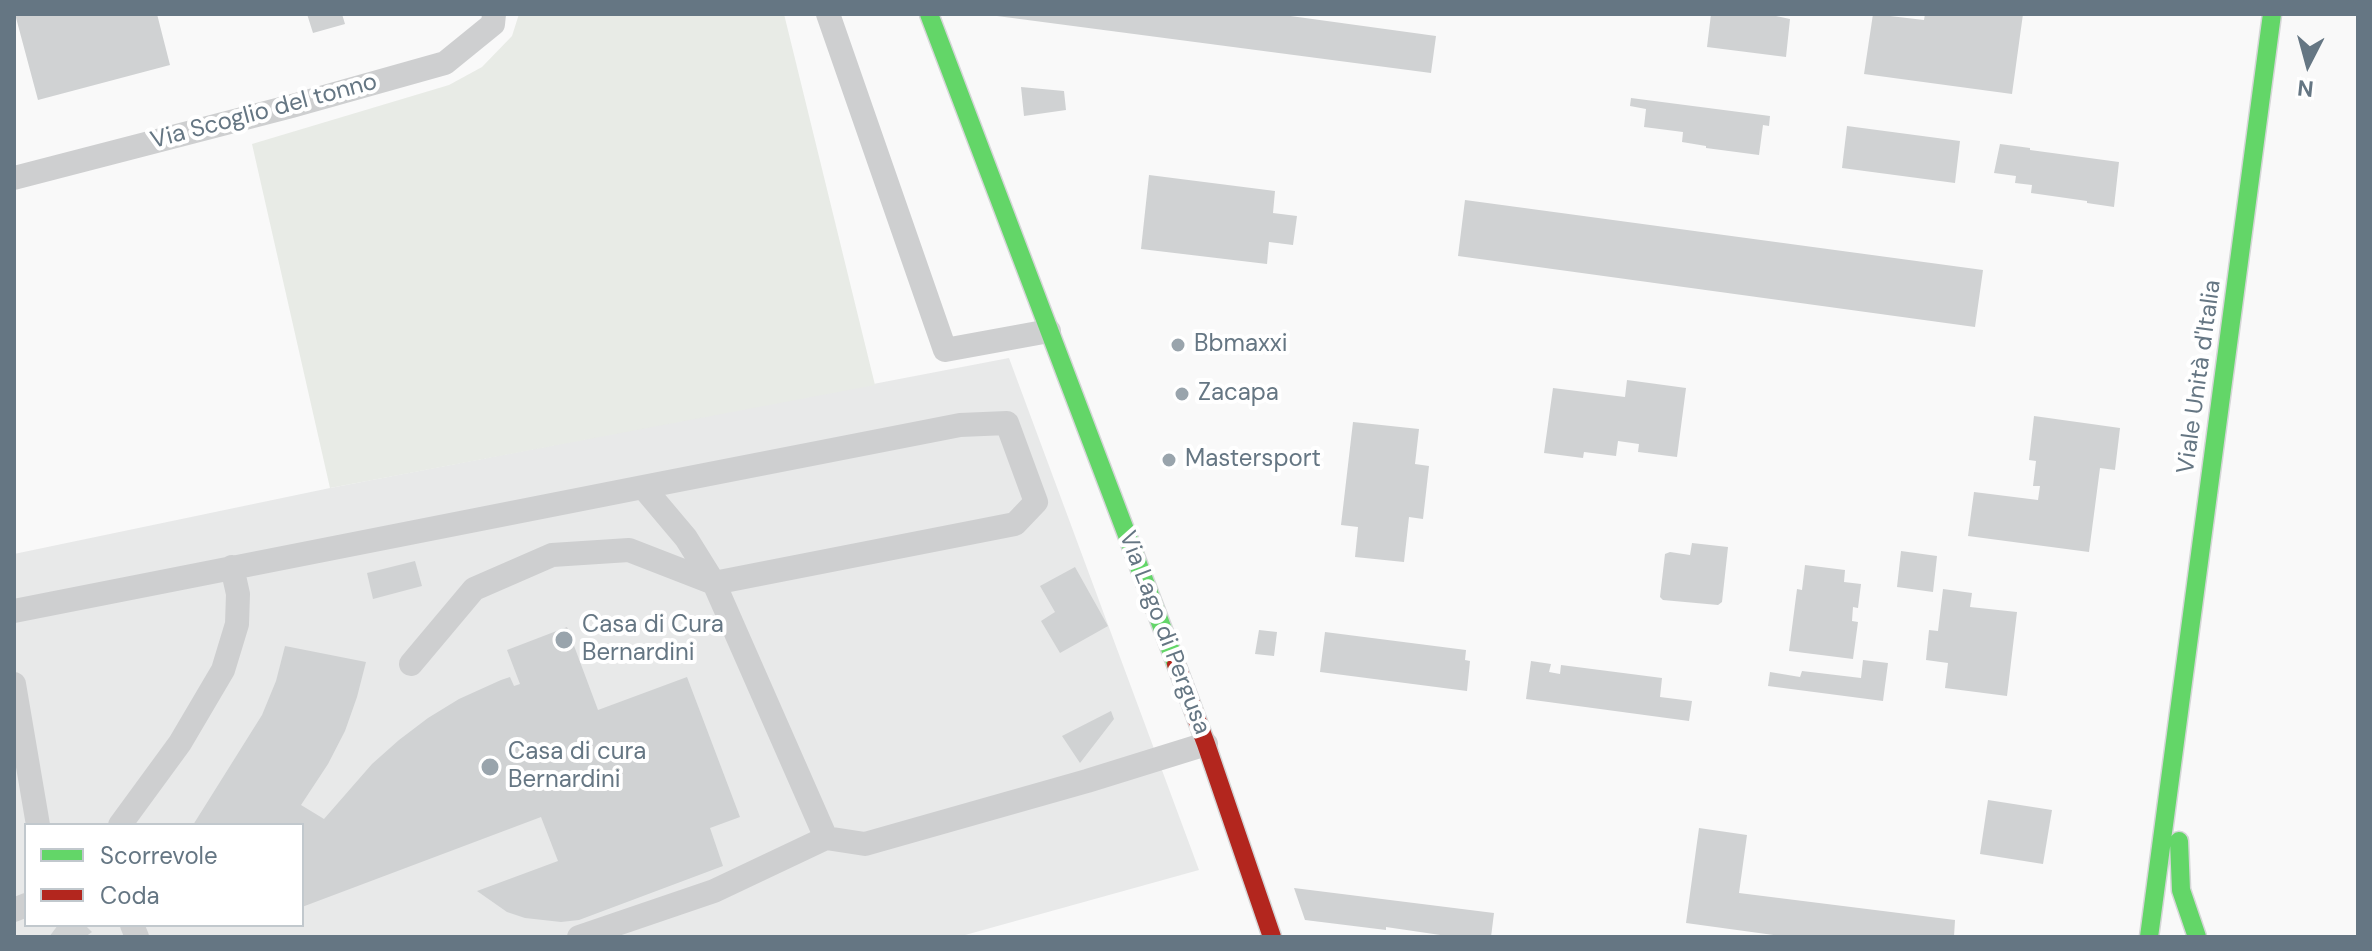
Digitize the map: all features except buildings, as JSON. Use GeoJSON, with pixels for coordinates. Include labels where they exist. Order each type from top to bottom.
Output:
{"type":"FeatureCollection","features":[{"type":"Feature","properties":{"kind":"main road","name":"Via Lago di Pergusa"},"geometry":{"type":"LineString","coordinates":[[929,14],[1206,744],[1272,937]]}},
{"type":"Feature","properties":{"kind":"main road","name":"Viale Unità d'Italia"},"geometry":{"type":"LineString","coordinates":[[2175,746],[2272,14]]}},
{"type":"Feature","properties":{"kind":"main road"},"geometry":{"type":"LineString","coordinates":[[2149,937],[2175,746]]}},
{"type":"Feature","properties":{"kind":"main road"},"geometry":{"type":"LineString","coordinates":[[2175,746],[2181,890],[2197,937]]}},
{"type":"Feature","properties":{"kind":"lane","name":"Via Scoglio del tonno"},"geometry":{"type":"LineString","coordinates":[[14,178],[445,63],[493,24],[494,14]]}},
{"type":"Feature","properties":{"kind":"lane"},"geometry":{"type":"LineString","coordinates":[[828,14],[945,350],[1049,331]]}},
{"type":"Feature","properties":{"kind":"lane"},"geometry":{"type":"LineString","coordinates":[[14,611],[960,425],[1007,423],[1036,502],[1015,524],[714,583],[629,550],[552,555],[474,589],[411,664]]}},
{"type":"Feature","properties":{"kind":"lane"},"geometry":{"type":"LineString","coordinates":[[643,487],[686,538],[714,583],[826,838]]}},
{"type":"Feature","properties":{"kind":"lane"},"geometry":{"type":"LineString","coordinates":[[121,823],[180,743],[223,670],[237,624],[238,594],[232,567]]}},
{"type":"Feature","properties":{"kind":"lane"},"geometry":{"type":"LineString","coordinates":[[14,684],[38,823]]}},
{"type":"Feature","properties":{"kind":"lane"},"geometry":{"type":"LineString","coordinates":[[579,937],[714,891],[826,838],[865,844],[1206,744]]}},
{"type":"Feature","properties":{"kind":"shaded area"},"geometry":{"type":"Polygon","coordinates":[[[519,14],[784,14],[875,385],[330,488],[252,144],[449,85],[482,67],[512,36],[519,14]]]}},
{"type":"Feature","properties":{"kind":"shaded area","name":"Casa di Cura Bernardini"},"geometry":{"type":"Polygon","coordinates":[[[1009,358],[1199,870],[958,937],[14,937],[14,554],[330,488],[1009,358]]]}},
{"type":"Feature","properties":{"kind":"traffic: fast"},"geometry":{"type":"LineString","coordinates":[[929,14],[1176,664]]}},
{"type":"Feature","properties":{"kind":"traffic: fast"},"geometry":{"type":"LineString","coordinates":[[2149,937],[2272,14]]}},
{"type":"Feature","properties":{"kind":"traffic: fast"},"geometry":{"type":"LineString","coordinates":[[2179,841],[2181,890],[2197,937]]}},
{"type":"Feature","properties":{"kind":"traffic: jam"},"geometry":{"type":"LineString","coordinates":[[1176,664],[1272,937]]}},
{"type":"Feature","properties":{"kind":"place","name":"Bbmaxxi"},"geometry":{"type":"Point","coordinates":[1178,345]}},
{"type":"Feature","properties":{"kind":"place","name":"Zacapa"},"geometry":{"type":"Point","coordinates":[1182,394]}},
{"type":"Feature","properties":{"kind":"place","name":"Mastersport"},"geometry":{"type":"Point","coordinates":[1169,460]}},
{"type":"Feature","properties":{"kind":"place","name":"Casa di Cura Bernardini"},"geometry":{"type":"Point","coordinates":[564,640]}},
{"type":"Feature","properties":{"kind":"place","name":"Casa di cura Bernardini"},"geometry":{"type":"Point","coordinates":[490,767]}}]}
